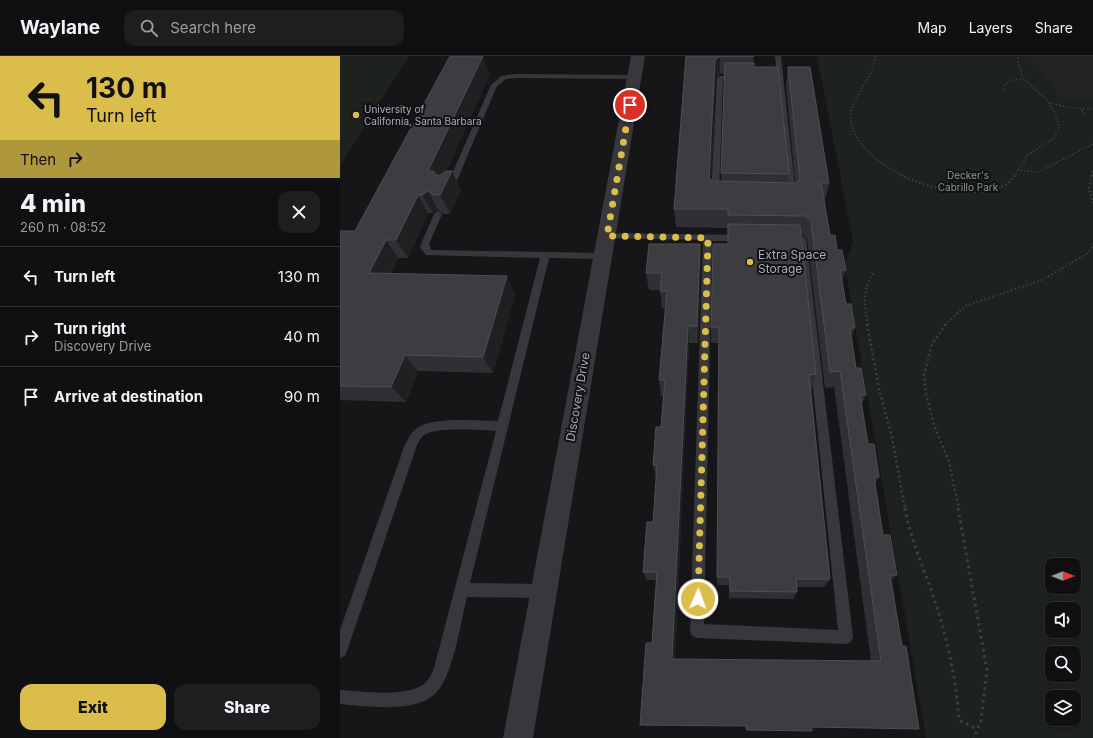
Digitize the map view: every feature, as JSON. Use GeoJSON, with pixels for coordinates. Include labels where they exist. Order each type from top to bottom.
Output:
{"type":"FeatureCollection","features":[{"type":"Feature","properties":{"kind":"street","name":"Discovery Drive"},"geometry":{"type":"LineString","coordinates":[[518,738],[638,56]]}},
{"type":"Feature","properties":{"kind":"lane"},"geometry":{"type":"LineString","coordinates":[[778,56],[776,78],[792,197],[785,197]]}},
{"type":"Feature","properties":{"kind":"lane"},"geometry":{"type":"LineString","coordinates":[[449,190],[494,86],[498,81],[503,78],[516,76],[634,77]]}},
{"type":"Feature","properties":{"kind":"lane"},"geometry":{"type":"LineString","coordinates":[[723,196],[715,196],[720,78],[750,78]]}},
{"type":"Feature","properties":{"kind":"lane"},"geometry":{"type":"LineString","coordinates":[[438,214],[425,248],[429,253],[545,256],[605,246],[708,238],[755,238]]}},
{"type":"Feature","properties":{"kind":"lane"},"geometry":{"type":"LineString","coordinates":[[708,238],[697,630],[846,637],[802,239],[779,239]]}},
{"type":"Feature","properties":{"kind":"lane"},"geometry":{"type":"LineString","coordinates":[[340,697],[402,698],[416,696],[429,688],[437,678],[444,662],[545,256]]}},
{"type":"Feature","properties":{"kind":"lane"},"geometry":{"type":"LineString","coordinates":[[340,650],[410,447],[415,438],[420,432],[438,426],[502,426]]}},
{"type":"Feature","properties":{"kind":"lane"},"geometry":{"type":"LineString","coordinates":[[461,590],[544,591]]}},
{"type":"Feature","properties":{"kind":"path"},"geometry":{"type":"LineString","coordinates":[[875,56],[876,63],[874,70],[850,106],[849,118],[852,129],[858,141],[869,154],[882,164],[910,180],[928,187],[959,192],[977,192],[1006,185],[1022,161],[1032,152],[1045,145],[1057,134],[1060,125],[1049,102],[1041,92],[1021,75],[1017,56]]}},
{"type":"Feature","properties":{"kind":"path"},"geometry":{"type":"LineString","coordinates":[[1004,90],[1005,85],[1008,82],[1024,79]]}},
{"type":"Feature","properties":{"kind":"path"},"geometry":{"type":"LineString","coordinates":[[1049,102],[1061,107],[1081,110],[1093,109]]}},
{"type":"Feature","properties":{"kind":"path"},"geometry":{"type":"LineString","coordinates":[[1081,110],[1085,115]]}},
{"type":"Feature","properties":{"kind":"path"},"geometry":{"type":"LineString","coordinates":[[1017,170],[1038,172],[1093,144]]}},
{"type":"Feature","properties":{"kind":"path"},"geometry":{"type":"LineString","coordinates":[[1093,170],[1089,188],[1093,203]]}},
{"type":"Feature","properties":{"kind":"path"},"geometry":{"type":"LineString","coordinates":[[974,738],[981,720],[987,670],[954,478],[934,425],[926,394],[924,375],[932,344],[947,322],[965,306],[1042,280],[1088,253],[1093,246]]}},
{"type":"Feature","properties":{"kind":"path"},"geometry":{"type":"LineString","coordinates":[[874,272],[864,291],[864,304],[879,389],[897,459],[909,530],[932,593],[946,639],[957,691],[959,720],[977,729]]}},
{"type":"Feature","properties":{"kind":"shaded area"},"geometry":{"type":"Polygon","coordinates":[[[1028,56],[1093,56],[1093,99],[1063,101],[1028,56]]]}},
{"type":"Feature","properties":{"kind":"green space","name":"University of California, Santa Barbara"},"geometry":{"type":"Polygon","coordinates":[[[340,56],[409,56],[340,166],[340,56]]]}},
{"type":"Feature","properties":{"kind":"green space","name":"Decker's Cabrillo Park"},"geometry":{"type":"Polygon","coordinates":[[[817,56],[1028,56],[1063,101],[1093,99],[1093,738],[926,738],[845,266],[853,241],[817,56]]]}},
{"type":"Feature","properties":{"kind":"building"},"geometry":{"type":"Polygon","coordinates":[[[450,56],[483,56],[428,171],[434,171],[435,174],[439,176],[446,171],[452,171],[440,195],[434,195],[428,191],[422,195],[418,195],[396,240],[386,240],[369,273],[507,276],[483,357],[405,355],[391,387],[340,386],[340,231],[355,231],[450,56]]]}},
{"type":"Feature","properties":{"kind":"building"},"geometry":{"type":"Polygon","coordinates":[[[686,56],[720,56],[715,60],[709,178],[712,181],[795,183],[800,180],[788,67],[810,67],[829,183],[821,183],[830,235],[835,235],[837,250],[842,250],[846,270],[840,270],[846,304],[851,304],[855,328],[850,328],[856,368],[861,368],[866,395],[860,395],[868,444],[874,444],[879,477],[874,477],[883,535],[890,535],[897,575],[890,575],[902,646],[906,646],[919,729],[812,727],[812,731],[747,730],[747,726],[640,725],[646,643],[652,643],[657,572],[643,572],[647,522],[653,522],[657,465],[653,465],[656,427],[661,427],[665,380],[659,380],[667,291],[660,291],[662,273],[646,273],[649,244],[700,244],[697,326],[688,326],[672,659],[881,661],[840,371],[830,372],[811,221],[805,216],[728,215],[728,209],[674,209],[686,56]]]}},
{"type":"Feature","properties":{"kind":"building"},"geometry":{"type":"Polygon","coordinates":[[[725,63],[754,63],[754,67],[778,67],[789,174],[721,173],[725,63]]]}},
{"type":"Feature","properties":{"kind":"building"},"geometry":{"type":"Polygon","coordinates":[[[728,224],[800,225],[816,374],[809,375],[830,579],[796,579],[797,592],[730,591],[730,577],[717,577],[719,327],[711,327],[713,244],[728,244],[728,224]]]}},
{"type":"Feature","properties":{"kind":"place","name":"University of California, Santa Barbara"},"geometry":{"type":"Point","coordinates":[356,115]}},
{"type":"Feature","properties":{"kind":"place","name":"Extra Space Storage"},"geometry":{"type":"Point","coordinates":[750,262]}},
{"type":"Feature","properties":{"kind":"route"},"geometry":{"type":"LineString","coordinates":[[630,105],[607,236],[708,238],[698,599]]}}]}
